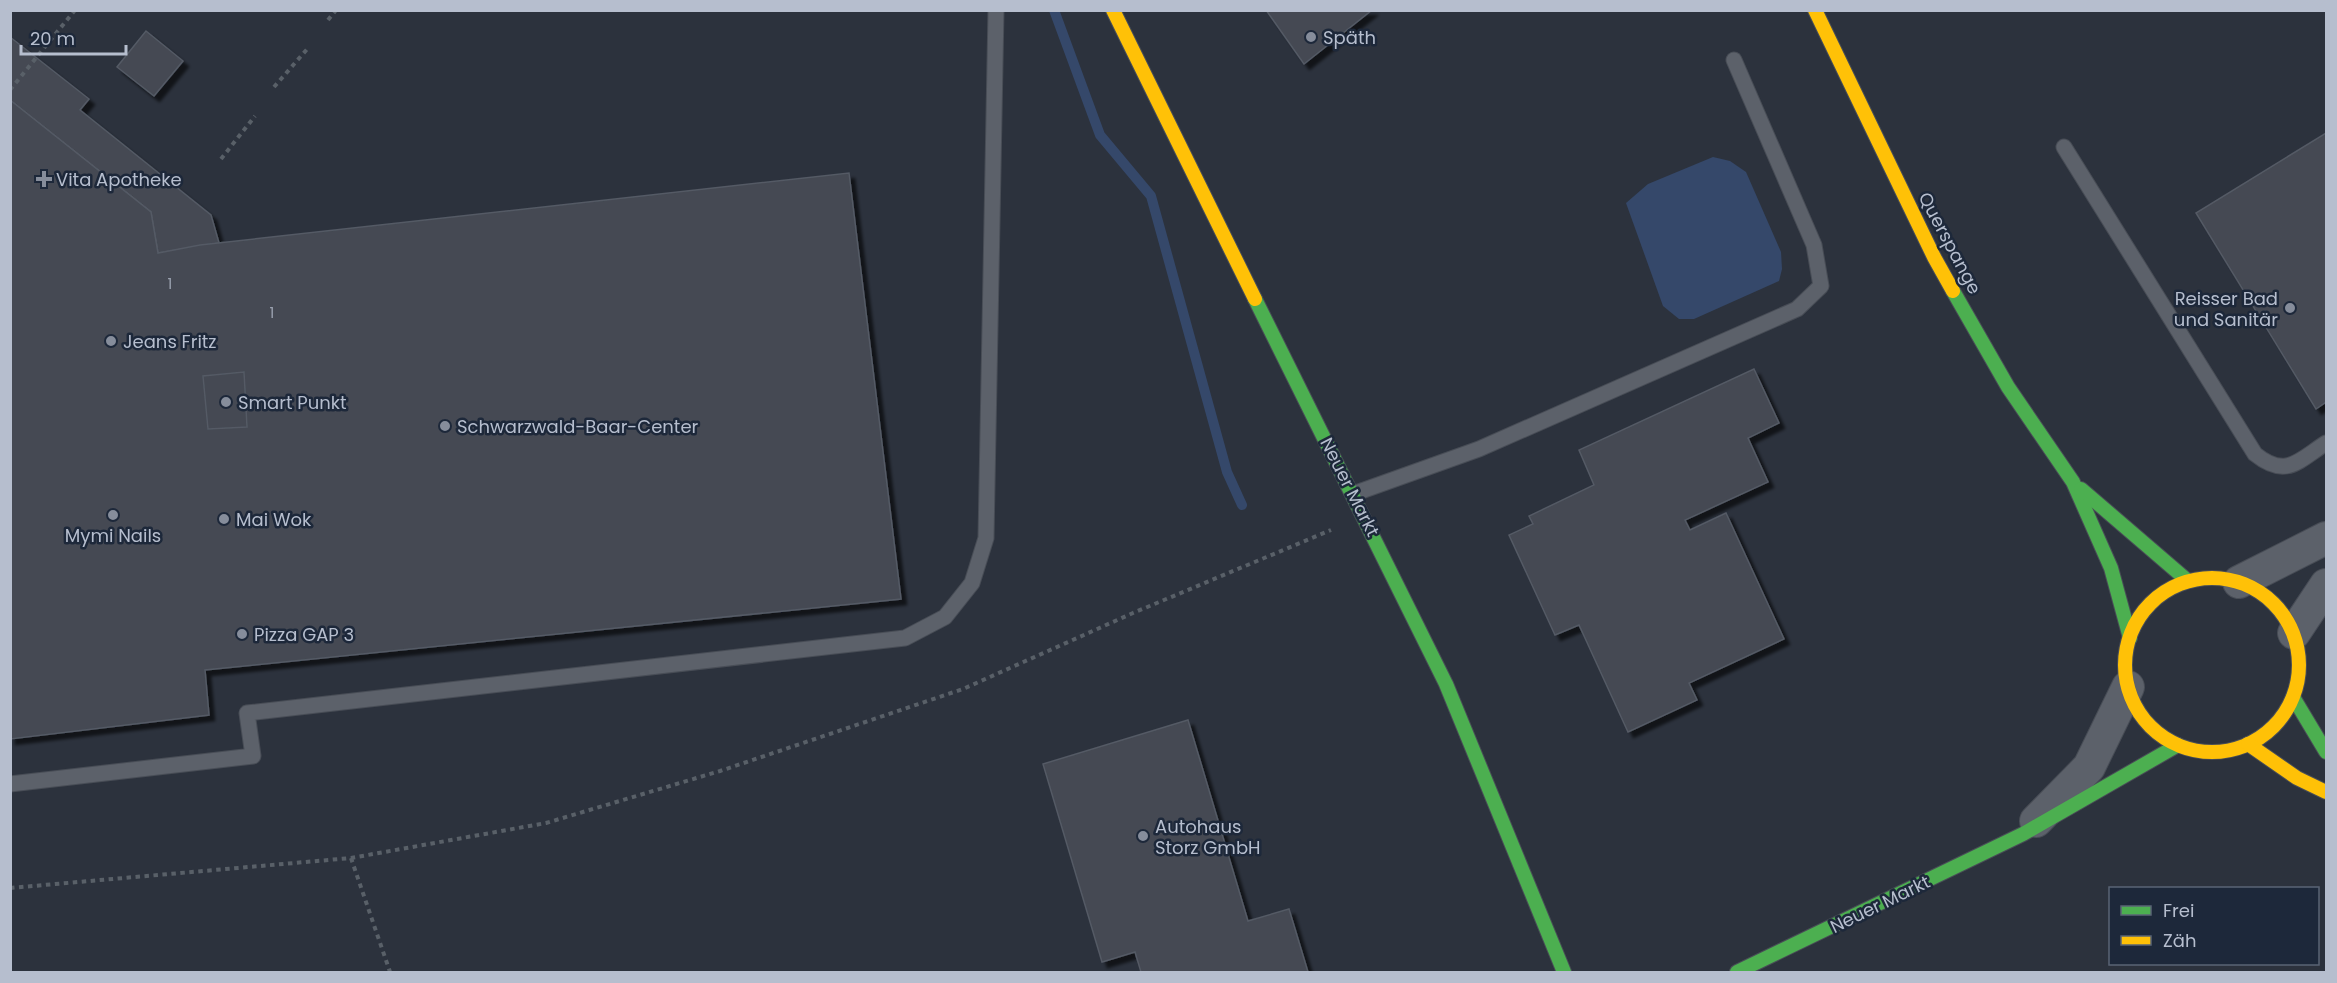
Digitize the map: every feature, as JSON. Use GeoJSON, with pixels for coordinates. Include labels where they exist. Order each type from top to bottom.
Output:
{"type":"FeatureCollection","features":[{"type":"Feature","properties":{"kind":"main road","name":"Neuer Markt"},"geometry":{"type":"LineString","coordinates":[[1113,10],[1363,517],[1398,579],[1479,762],[1564,972]]}},
{"type":"Feature","properties":{"kind":"main road","name":"Querspange"},"geometry":{"type":"LineString","coordinates":[[1815,10],[1934,257],[2008,387],[2073,482],[2111,568],[2130,638]]}},
{"type":"Feature","properties":{"kind":"main road","name":"Querspange"},"geometry":{"type":"LineString","coordinates":[[2073,482],[2188,581]]}},
{"type":"Feature","properties":{"kind":"main road"},"geometry":{"type":"LineString","coordinates":[[2214,578],[2239,582],[2262,593],[2281,611],[2294,633],[2298,665],[2293,697],[2282,716],[2267,732],[2248,744],[2213,752],[2192,750],[2161,735],[2146,722],[2135,705],[2128,687],[2126,662],[2130,638],[2139,619],[2152,602],[2169,590],[2188,581],[2214,578]]}},
{"type":"Feature","properties":{"kind":"main road"},"geometry":{"type":"LineString","coordinates":[[2293,697],[2326,753]]}},
{"type":"Feature","properties":{"kind":"main road"},"geometry":{"type":"LineString","coordinates":[[2248,744],[2297,777],[2326,792]]}},
{"type":"Feature","properties":{"kind":"main road","name":"Neuer Markt"},"geometry":{"type":"LineString","coordinates":[[1737,972],[2023,834],[2178,745]]}},
{"type":"Feature","properties":{"kind":"street"},"geometry":{"type":"LineString","coordinates":[[2239,582],[2326,538]]}},
{"type":"Feature","properties":{"kind":"street"},"geometry":{"type":"LineString","coordinates":[[2294,633],[2326,585]]}},
{"type":"Feature","properties":{"kind":"street","name":"Neuer Markt"},"geometry":{"type":"LineString","coordinates":[[2023,834],[2089,766],[2128,687]]}},
{"type":"Feature","properties":{"kind":"lane"},"geometry":{"type":"LineString","coordinates":[[10,784],[253,756],[247,713],[905,638],[945,617],[972,583],[986,538],[996,10]]}},
{"type":"Feature","properties":{"kind":"lane"},"geometry":{"type":"LineString","coordinates":[[1353,494],[1479,449],[1797,309],[1821,286],[1814,245],[1734,60]]}},
{"type":"Feature","properties":{"kind":"lane"},"geometry":{"type":"LineString","coordinates":[[2064,147],[2255,454],[2270,466],[2288,467],[2326,442]]}},
{"type":"Feature","properties":{"kind":"path"},"geometry":{"type":"LineString","coordinates":[[10,90],[75,10]]}},
{"type":"Feature","properties":{"kind":"path"},"geometry":{"type":"LineString","coordinates":[[328,20],[336,10]]}},
{"type":"Feature","properties":{"kind":"path"},"geometry":{"type":"LineString","coordinates":[[274,87],[309,46]]}},
{"type":"Feature","properties":{"kind":"path"},"geometry":{"type":"LineString","coordinates":[[222,159],[255,116]]}},
{"type":"Feature","properties":{"kind":"path"},"geometry":{"type":"LineString","coordinates":[[10,888],[351,858],[546,823],[720,771],[963,689],[1133,613],[1363,517]]}},
{"type":"Feature","properties":{"kind":"path"},"geometry":{"type":"LineString","coordinates":[[351,858],[390,972]]}},
{"type":"Feature","properties":{"kind":"water"},"geometry":{"type":"Polygon","coordinates":[[[1713,157],[1730,161],[1746,172],[1781,252],[1782,269],[1779,281],[1694,319],[1679,319],[1663,306],[1626,203],[1648,184],[1713,157]]]}},
{"type":"Feature","properties":{"kind":"building","name":"Späth"},"geometry":{"type":"Polygon","coordinates":[[[1266,10],[1372,10],[1304,64],[1266,10]]]}},
{"type":"Feature","properties":{"kind":"building"},"geometry":{"type":"Polygon","coordinates":[[[146,31],[183,61],[154,96],[117,67],[146,31]]]}},
{"type":"Feature","properties":{"kind":"building"},"geometry":{"type":"Polygon","coordinates":[[[10,37],[89,99],[80,110],[211,215],[219,243],[158,253],[151,212],[10,100],[10,37]]]}},
{"type":"Feature","properties":{"kind":"building","name":"Schwarzwald-Baar-Center"},"geometry":{"type":"Polygon","coordinates":[[[10,100],[151,212],[158,253],[200,245],[849,173],[901,599],[205,670],[209,715],[10,739],[10,100]]]}},
{"type":"Feature","properties":{"kind":"building","name":"Reisser Bad und Sanitär"},"geometry":{"type":"Polygon","coordinates":[[[2326,133],[2326,402],[2316,409],[2196,213],[2326,133]]]}},
{"type":"Feature","properties":{"kind":"building"},"geometry":{"type":"Polygon","coordinates":[[[1754,369],[1779,423],[1748,438],[1768,482],[1685,520],[1690,530],[1726,513],[1784,639],[1689,683],[1697,700],[1628,732],[1579,625],[1555,635],[1509,535],[1533,524],[1529,516],[1594,485],[1579,450],[1754,369]]]}},
{"type":"Feature","properties":{"kind":"building","name":"Smart Punkt"},"geometry":{"type":"Polygon","coordinates":[[[244,372],[247,427],[208,429],[203,376],[244,372]]]}},
{"type":"Feature","properties":{"kind":"building","name":"Autohaus Storz GmbH"},"geometry":{"type":"Polygon","coordinates":[[[1188,720],[1248,921],[1289,909],[1308,972],[1141,972],[1135,952],[1102,962],[1043,764],[1188,720]]]}},
{"type":"Feature","properties":{"kind":"waterway"},"geometry":{"type":"LineString","coordinates":[[1054,10],[1100,135],[1151,196],[1227,472],[1242,505]]}},
{"type":"Feature","properties":{"kind":"traffic: fast"},"geometry":{"type":"LineString","coordinates":[[1953,291],[2008,387],[2073,482],[2111,568],[2130,638]]}},
{"type":"Feature","properties":{"kind":"traffic: fast"},"geometry":{"type":"LineString","coordinates":[[1255,299],[1446,684],[1564,972]]}},
{"type":"Feature","properties":{"kind":"traffic: fast"},"geometry":{"type":"LineString","coordinates":[[2081,489],[2188,581]]}},
{"type":"Feature","properties":{"kind":"traffic: fast"},"geometry":{"type":"LineString","coordinates":[[2293,697],[2326,752]]}},
{"type":"Feature","properties":{"kind":"traffic: fast"},"geometry":{"type":"LineString","coordinates":[[1737,972],[2023,834],[2178,745]]}},
{"type":"Feature","properties":{"kind":"traffic: slow"},"geometry":{"type":"LineString","coordinates":[[1113,10],[1255,299]]}},
{"type":"Feature","properties":{"kind":"traffic: slow"},"geometry":{"type":"LineString","coordinates":[[1815,10],[1934,257],[1953,291]]}},
{"type":"Feature","properties":{"kind":"traffic: slow"},"geometry":{"type":"LineString","coordinates":[[2212,578],[2245,585],[2260,593],[2273,604],[2284,617],[2292,632],[2299,665],[2292,698],[2284,713],[2273,726],[2260,737],[2245,745],[2212,752],[2179,745],[2164,737],[2151,726],[2140,713],[2132,698],[2125,665],[2132,632],[2140,617],[2151,604],[2164,593],[2179,585],[2212,578]]}},
{"type":"Feature","properties":{"kind":"traffic: slow"},"geometry":{"type":"LineString","coordinates":[[2248,744],[2297,778],[2326,792]]}},
{"type":"Feature","properties":{"kind":"place","name":"Späth"},"geometry":{"type":"Point","coordinates":[1311,37]}},
{"type":"Feature","properties":{"kind":"place","name":"Vita Apotheke"},"geometry":{"type":"Point","coordinates":[44,179]}},
{"type":"Feature","properties":{"kind":"place","name":"Reisser Bad und Sanitär"},"geometry":{"type":"Point","coordinates":[2290,308]}},
{"type":"Feature","properties":{"kind":"place","name":"Jeans Fritz"},"geometry":{"type":"Point","coordinates":[111,341]}},
{"type":"Feature","properties":{"kind":"place","name":"Smart Punkt"},"geometry":{"type":"Point","coordinates":[226,402]}},
{"type":"Feature","properties":{"kind":"place","name":"Schwarzwald-Baar-Center"},"geometry":{"type":"Point","coordinates":[445,426]}},
{"type":"Feature","properties":{"kind":"place","name":"Mymi Nails"},"geometry":{"type":"Point","coordinates":[113,515]}},
{"type":"Feature","properties":{"kind":"place","name":"Mai Wok"},"geometry":{"type":"Point","coordinates":[224,519]}},
{"type":"Feature","properties":{"kind":"place","name":"Pizza GAP 3"},"geometry":{"type":"Point","coordinates":[242,634]}},
{"type":"Feature","properties":{"kind":"place","name":"Autohaus Storz GmbH"},"geometry":{"type":"Point","coordinates":[1143,836]}}]}
